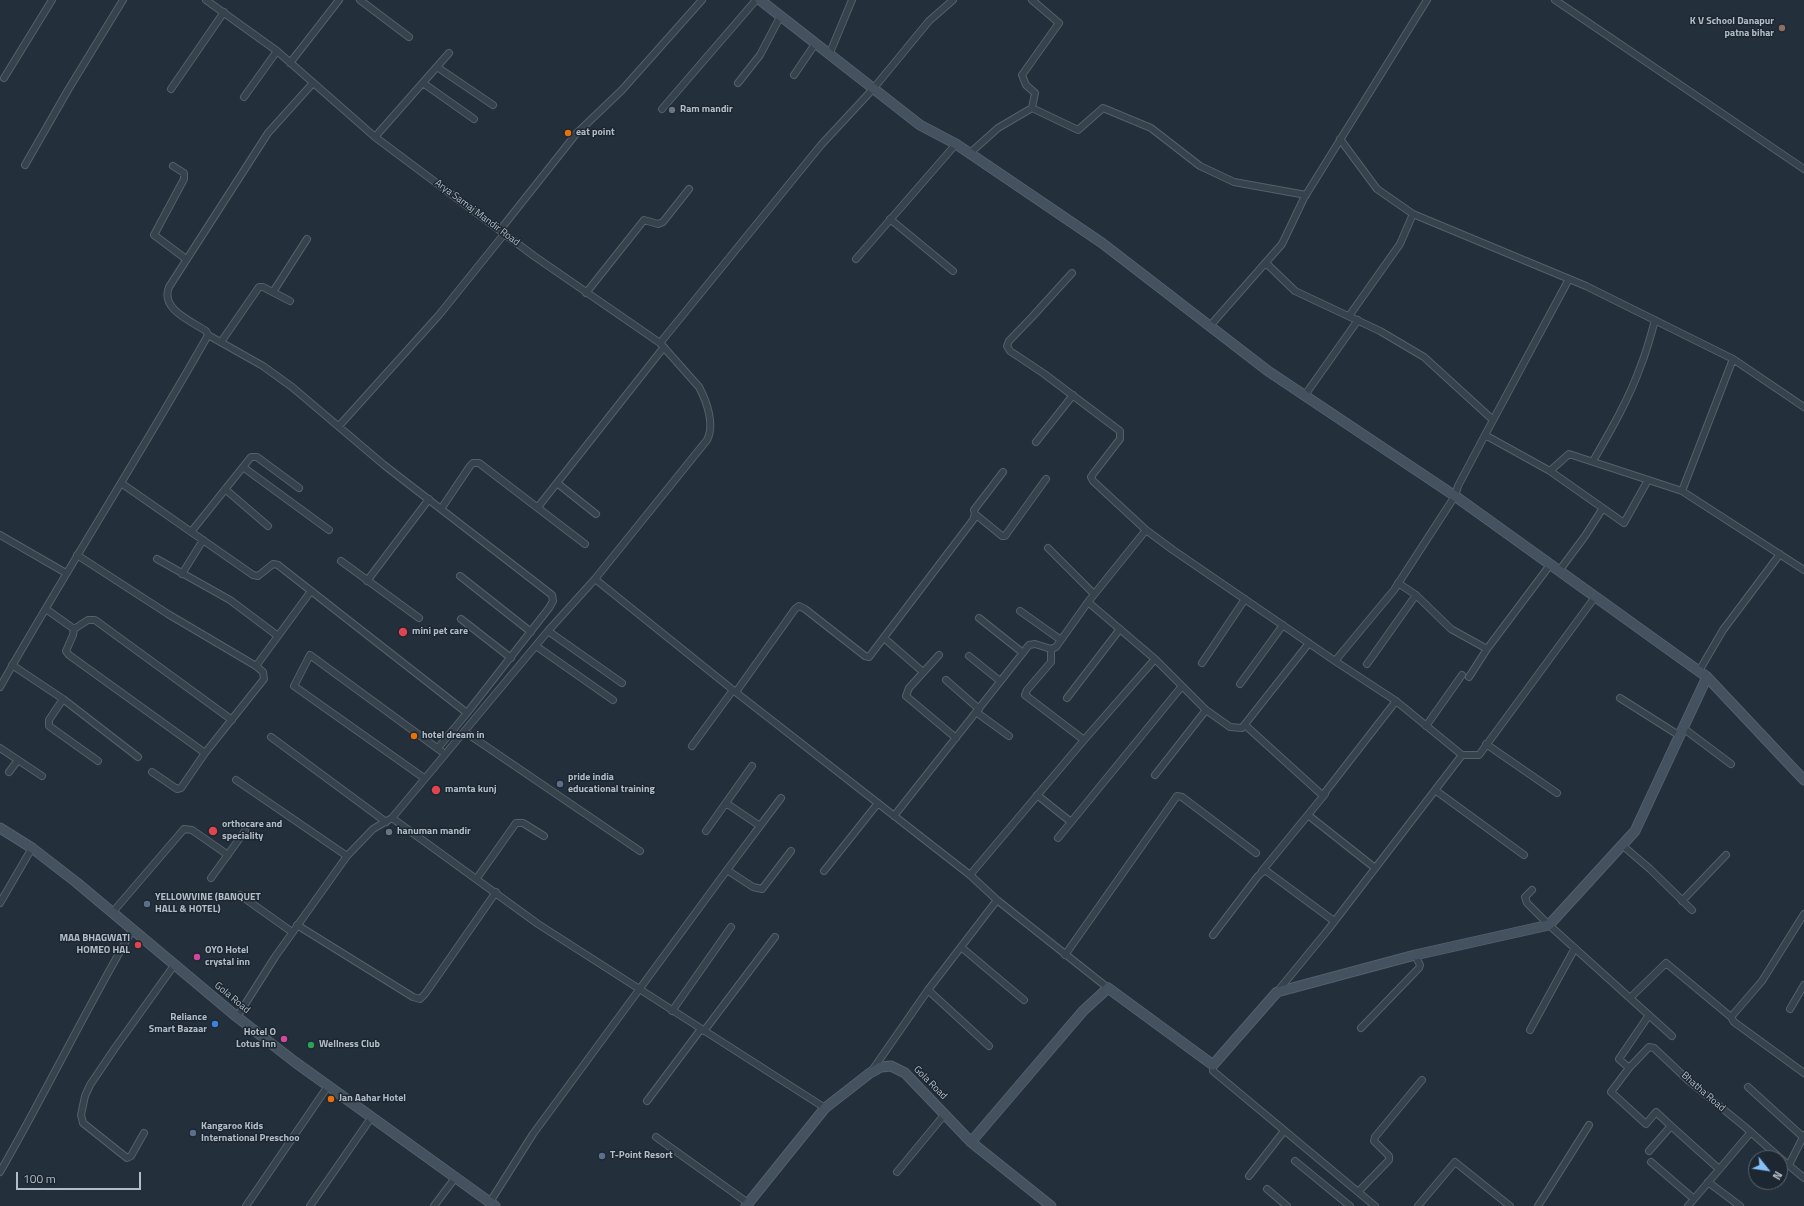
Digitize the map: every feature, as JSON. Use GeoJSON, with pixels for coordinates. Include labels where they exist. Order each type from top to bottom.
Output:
{"type":"FeatureCollection","features":[{"type":"Feature","properties":{"kind":"street"},"geometry":{"type":"LineString","coordinates":[[4,78],[52,0]]}},
{"type":"Feature","properties":{"kind":"street"},"geometry":{"type":"LineString","coordinates":[[25,165],[68,90],[124,0]]}},
{"type":"Feature","properties":{"kind":"street","name":"Arya Samaj Mandir Road"},"geometry":{"type":"LineString","coordinates":[[206,0],[277,51],[375,137],[586,293],[662,345],[692,378],[703,394],[710,423],[709,436],[703,445],[595,579],[548,631],[392,818],[373,829],[348,856],[292,932],[237,1017]]}},
{"type":"Feature","properties":{"kind":"street"},"geometry":{"type":"LineString","coordinates":[[290,63],[339,0]]}},
{"type":"Feature","properties":{"kind":"street"},"geometry":{"type":"LineString","coordinates":[[360,0],[409,37]]}},
{"type":"Feature","properties":{"kind":"street"},"geometry":{"type":"LineString","coordinates":[[339,426],[439,315],[576,134],[622,90],[702,0]]}},
{"type":"Feature","properties":{"kind":"street"},"geometry":{"type":"LineString","coordinates":[[662,109],[756,0]]}},
{"type":"Feature","properties":{"kind":"street"},"geometry":{"type":"LineString","coordinates":[[760,0],[920,125],[970,153],[1102,243],[1268,371],[1455,496],[1699,671],[1707,677],[1804,780]]}},
{"type":"Feature","properties":{"kind":"street"},"geometry":{"type":"LineString","coordinates":[[829,55],[852,0]]}},
{"type":"Feature","properties":{"kind":"street"},"geometry":{"type":"LineString","coordinates":[[538,507],[662,345],[821,145],[873,89],[929,21],[953,0]]}},
{"type":"Feature","properties":{"kind":"street"},"geometry":{"type":"LineString","coordinates":[[970,153],[998,128],[1032,108],[1035,93],[1026,85],[1022,75],[1059,23],[1032,0]]}},
{"type":"Feature","properties":{"kind":"street"},"geometry":{"type":"LineString","coordinates":[[1209,327],[1282,244],[1306,195],[1427,0]]}},
{"type":"Feature","properties":{"kind":"street"},"geometry":{"type":"LineString","coordinates":[[1555,0],[1804,169]]}},
{"type":"Feature","properties":{"kind":"street"},"geometry":{"type":"LineString","coordinates":[[171,89],[224,12]]}},
{"type":"Feature","properties":{"kind":"street"},"geometry":{"type":"LineString","coordinates":[[738,83],[760,55],[780,17]]}},
{"type":"Feature","properties":{"kind":"street"},"geometry":{"type":"LineString","coordinates":[[794,75],[815,44]]}},
{"type":"Feature","properties":{"kind":"street"},"geometry":{"type":"LineString","coordinates":[[244,97],[277,51]]}},
{"type":"Feature","properties":{"kind":"street"},"geometry":{"type":"LineString","coordinates":[[375,137],[450,53]]}},
{"type":"Feature","properties":{"kind":"street"},"geometry":{"type":"LineString","coordinates":[[438,67],[493,105]]}},
{"type":"Feature","properties":{"kind":"street"},"geometry":{"type":"LineString","coordinates":[[313,83],[268,133],[186,258],[169,287],[166,298],[168,304],[206,331],[208,335],[276,375],[384,465],[552,595],[553,601],[549,608],[438,748]]}},
{"type":"Feature","properties":{"kind":"street"},"geometry":{"type":"LineString","coordinates":[[423,83],[474,120]]}},
{"type":"Feature","properties":{"kind":"street"},"geometry":{"type":"LineString","coordinates":[[1032,108],[1078,130],[1103,108],[1150,128],[1200,166],[1234,182],[1306,195]]}},
{"type":"Feature","properties":{"kind":"street"},"geometry":{"type":"LineString","coordinates":[[1340,139],[1377,189],[1413,214],[1569,279],[1655,320],[1733,359],[1804,407]]}},
{"type":"Feature","properties":{"kind":"street"},"geometry":{"type":"LineString","coordinates":[[856,259],[956,144]]}},
{"type":"Feature","properties":{"kind":"street"},"geometry":{"type":"LineString","coordinates":[[173,166],[184,173],[184,179],[154,235],[186,258]]}},
{"type":"Feature","properties":{"kind":"street"},"geometry":{"type":"LineString","coordinates":[[586,293],[644,220],[658,224],[663,222],[689,188]]}},
{"type":"Feature","properties":{"kind":"street"},"geometry":{"type":"LineString","coordinates":[[1350,316],[1400,244],[1413,214]]}},
{"type":"Feature","properties":{"kind":"street"},"geometry":{"type":"LineString","coordinates":[[890,219],[953,270]]}},
{"type":"Feature","properties":{"kind":"street"},"geometry":{"type":"LineString","coordinates":[[272,292],[307,239]]}},
{"type":"Feature","properties":{"kind":"street"},"geometry":{"type":"LineString","coordinates":[[1266,263],[1295,291],[1380,331],[1424,358],[1493,420]]}},
{"type":"Feature","properties":{"kind":"street"},"geometry":{"type":"LineString","coordinates":[[1072,273],[1009,341],[1007,346],[1010,351],[1120,430],[1120,439],[1093,474],[1092,479],[1146,530],[1335,661],[1396,701],[1462,755],[1479,755],[1595,597]]}},
{"type":"Feature","properties":{"kind":"street"},"geometry":{"type":"LineString","coordinates":[[1335,661],[1398,584],[1455,496],[1458,486],[1569,279]]}},
{"type":"Feature","properties":{"kind":"street"},"geometry":{"type":"LineString","coordinates":[[221,342],[259,287],[263,287],[290,301]]}},
{"type":"Feature","properties":{"kind":"street"},"geometry":{"type":"LineString","coordinates":[[1305,396],[1358,320]]}},
{"type":"Feature","properties":{"kind":"street"},"geometry":{"type":"LineString","coordinates":[[1593,461],[1614,425],[1628,395],[1641,365],[1655,320]]}},
{"type":"Feature","properties":{"kind":"street"},"geometry":{"type":"LineString","coordinates":[[0,687],[66,573],[152,433],[208,335]]}},
{"type":"Feature","properties":{"kind":"street"},"geometry":{"type":"LineString","coordinates":[[1682,491],[1733,359]]}},
{"type":"Feature","properties":{"kind":"street"},"geometry":{"type":"LineString","coordinates":[[1036,442],[1073,395]]}},
{"type":"Feature","properties":{"kind":"street"},"geometry":{"type":"LineString","coordinates":[[1485,435],[1550,470],[1624,523],[1648,480]]}},
{"type":"Feature","properties":{"kind":"street"},"geometry":{"type":"LineString","coordinates":[[1550,470],[1569,454],[1682,491],[1804,570]]}},
{"type":"Feature","properties":{"kind":"street"},"geometry":{"type":"LineString","coordinates":[[191,532],[251,457],[256,457],[299,488]]}},
{"type":"Feature","properties":{"kind":"street"},"geometry":{"type":"LineString","coordinates":[[441,508],[470,466],[476,462],[538,507],[585,544]]}},
{"type":"Feature","properties":{"kind":"street"},"geometry":{"type":"LineString","coordinates":[[243,467],[329,530]]}},
{"type":"Feature","properties":{"kind":"street"},"geometry":{"type":"LineString","coordinates":[[692,746],[795,609],[799,606],[805,608],[866,657],[870,657],[973,520],[975,514],[974,510],[1003,472]]}},
{"type":"Feature","properties":{"kind":"street"},"geometry":{"type":"LineString","coordinates":[[975,514],[1005,536],[1046,480]]}},
{"type":"Feature","properties":{"kind":"street"},"geometry":{"type":"LineString","coordinates":[[121,483],[255,576],[258,576],[275,563],[467,713]]}},
{"type":"Feature","properties":{"kind":"street"},"geometry":{"type":"LineString","coordinates":[[556,483],[596,514]]}},
{"type":"Feature","properties":{"kind":"street"},"geometry":{"type":"LineString","coordinates":[[225,489],[268,526]]}},
{"type":"Feature","properties":{"kind":"street"},"geometry":{"type":"LineString","coordinates":[[367,581],[429,499]]}},
{"type":"Feature","properties":{"kind":"street"},"geometry":{"type":"LineString","coordinates":[[1559,571],[1585,536],[1603,508]]}},
{"type":"Feature","properties":{"kind":"street"},"geometry":{"type":"LineString","coordinates":[[894,816],[1023,652],[1032,643],[1051,649],[1056,647],[1094,594],[1146,530]]}},
{"type":"Feature","properties":{"kind":"street"},"geometry":{"type":"LineString","coordinates":[[0,535],[66,573]]}},
{"type":"Feature","properties":{"kind":"street"},"geometry":{"type":"LineString","coordinates":[[182,574],[203,540]]}},
{"type":"Feature","properties":{"kind":"street"},"geometry":{"type":"LineString","coordinates":[[1048,548],[1094,594]]}},
{"type":"Feature","properties":{"kind":"street"},"geometry":{"type":"LineString","coordinates":[[1699,671],[1723,630],[1780,554]]}},
{"type":"Feature","properties":{"kind":"street"},"geometry":{"type":"LineString","coordinates":[[77,555],[168,614],[256,666],[263,672],[264,679],[205,753],[181,788],[177,789],[152,772]]}},
{"type":"Feature","properties":{"kind":"street"},"geometry":{"type":"LineString","coordinates":[[157,559],[230,600],[278,636]]}},
{"type":"Feature","properties":{"kind":"street"},"geometry":{"type":"LineString","coordinates":[[341,560],[367,581],[420,618]]}},
{"type":"Feature","properties":{"kind":"street"},"geometry":{"type":"LineString","coordinates":[[1469,677],[1487,648],[1550,565]]}},
{"type":"Feature","properties":{"kind":"street"},"geometry":{"type":"LineString","coordinates":[[460,576],[531,632]]}},
{"type":"Feature","properties":{"kind":"street"},"geometry":{"type":"LineString","coordinates":[[595,579],[734,691],[970,875],[997,900],[1065,955],[1213,1064]]}},
{"type":"Feature","properties":{"kind":"street"},"geometry":{"type":"LineString","coordinates":[[1398,584],[1416,595],[1451,629],[1487,648]]}},
{"type":"Feature","properties":{"kind":"street"},"geometry":{"type":"LineString","coordinates":[[256,666],[311,591]]}},
{"type":"Feature","properties":{"kind":"street"},"geometry":{"type":"LineString","coordinates":[[1367,664],[1416,595]]}},
{"type":"Feature","properties":{"kind":"street"},"geometry":{"type":"LineString","coordinates":[[1202,663],[1245,599]]}},
{"type":"Feature","properties":{"kind":"street"},"geometry":{"type":"LineString","coordinates":[[1088,602],[1155,659],[1206,710],[1230,727],[1242,728],[1245,725],[1309,643]]}},
{"type":"Feature","properties":{"kind":"street"},"geometry":{"type":"LineString","coordinates":[[46,609],[74,629]]}},
{"type":"Feature","properties":{"kind":"street"},"geometry":{"type":"LineString","coordinates":[[1020,610],[1061,640]]}},
{"type":"Feature","properties":{"kind":"street"},"geometry":{"type":"LineString","coordinates":[[979,618],[1023,652]]}},
{"type":"Feature","properties":{"kind":"street"},"geometry":{"type":"LineString","coordinates":[[205,753],[69,655],[66,650],[73,635],[74,629],[91,619],[98,622],[232,720]]}},
{"type":"Feature","properties":{"kind":"street"},"geometry":{"type":"LineString","coordinates":[[461,619],[510,658]]}},
{"type":"Feature","properties":{"kind":"street"},"geometry":{"type":"LineString","coordinates":[[1240,684],[1283,625]]}},
{"type":"Feature","properties":{"kind":"street"},"geometry":{"type":"LineString","coordinates":[[1067,698],[1120,629]]}},
{"type":"Feature","properties":{"kind":"street"},"geometry":{"type":"LineString","coordinates":[[548,631],[622,684]]}},
{"type":"Feature","properties":{"kind":"street"},"geometry":{"type":"LineString","coordinates":[[884,638],[923,672]]}},
{"type":"Feature","properties":{"kind":"street"},"geometry":{"type":"LineString","coordinates":[[536,646],[613,700]]}},
{"type":"Feature","properties":{"kind":"street"},"geometry":{"type":"LineString","coordinates":[[1051,649],[1052,658],[1050,664],[1027,690],[1025,695],[1084,740]]}},
{"type":"Feature","properties":{"kind":"street"},"geometry":{"type":"LineString","coordinates":[[939,655],[907,691],[907,697],[956,738]]}},
{"type":"Feature","properties":{"kind":"street"},"geometry":{"type":"LineString","coordinates":[[424,778],[294,686],[310,656],[445,754]]}},
{"type":"Feature","properties":{"kind":"street"},"geometry":{"type":"LineString","coordinates":[[969,656],[1000,681]]}},
{"type":"Feature","properties":{"kind":"street"},"geometry":{"type":"LineString","coordinates":[[970,875],[1084,740],[1155,659]]}},
{"type":"Feature","properties":{"kind":"street"},"geometry":{"type":"LineString","coordinates":[[12,665],[63,699],[138,757]]}},
{"type":"Feature","properties":{"kind":"street"},"geometry":{"type":"LineString","coordinates":[[1426,726],[1462,675]]}},
{"type":"Feature","properties":{"kind":"street"},"geometry":{"type":"LineString","coordinates":[[1277,992],[1416,955],[1549,925],[1635,830],[1707,677]]}},
{"type":"Feature","properties":{"kind":"street"},"geometry":{"type":"LineString","coordinates":[[946,680],[977,711],[1009,736]]}},
{"type":"Feature","properties":{"kind":"street"},"geometry":{"type":"LineString","coordinates":[[1058,838],[1182,686]]}},
{"type":"Feature","properties":{"kind":"street"},"geometry":{"type":"LineString","coordinates":[[1620,698],[1681,732],[1731,764]]}},
{"type":"Feature","properties":{"kind":"street"},"geometry":{"type":"LineString","coordinates":[[63,699],[49,720],[49,726],[98,761]]}},
{"type":"Feature","properties":{"kind":"street"},"geometry":{"type":"LineString","coordinates":[[1213,935],[1325,794],[1396,701]]}},
{"type":"Feature","properties":{"kind":"street"},"geometry":{"type":"LineString","coordinates":[[1154,775],[1206,710]]}},
{"type":"Feature","properties":{"kind":"street"},"geometry":{"type":"LineString","coordinates":[[1245,725],[1320,793],[1325,794]]}},
{"type":"Feature","properties":{"kind":"street"},"geometry":{"type":"LineString","coordinates":[[465,732],[640,851]]}},
{"type":"Feature","properties":{"kind":"street"},"geometry":{"type":"LineString","coordinates":[[271,736],[386,822]]}},
{"type":"Feature","properties":{"kind":"street"},"geometry":{"type":"LineString","coordinates":[[1486,744],[1557,793]]}},
{"type":"Feature","properties":{"kind":"street"},"geometry":{"type":"LineString","coordinates":[[0,748],[42,776]]}},
{"type":"Feature","properties":{"kind":"street"},"geometry":{"type":"LineString","coordinates":[[1375,1206],[1213,1071],[1213,1064],[1277,992],[1334,921],[1462,755]]}},
{"type":"Feature","properties":{"kind":"street"},"geometry":{"type":"LineString","coordinates":[[9,772],[18,760]]}},
{"type":"Feature","properties":{"kind":"street"},"geometry":{"type":"LineString","coordinates":[[706,831],[752,766]]}},
{"type":"Feature","properties":{"kind":"street"},"geometry":{"type":"LineString","coordinates":[[236,780],[348,856]]}},
{"type":"Feature","properties":{"kind":"street"},"geometry":{"type":"LineString","coordinates":[[1435,790],[1524,855]]}},
{"type":"Feature","properties":{"kind":"street"},"geometry":{"type":"LineString","coordinates":[[1037,796],[1071,822]]}},
{"type":"Feature","properties":{"kind":"street"},"geometry":{"type":"LineString","coordinates":[[1065,955],[1177,796],[1182,797],[1256,853]]}},
{"type":"Feature","properties":{"kind":"street"},"geometry":{"type":"LineString","coordinates":[[492,1204],[533,1134],[726,870],[781,798]]}},
{"type":"Feature","properties":{"kind":"street"},"geometry":{"type":"LineString","coordinates":[[726,803],[760,826]]}},
{"type":"Feature","properties":{"kind":"street"},"geometry":{"type":"LineString","coordinates":[[824,871],[878,803]]}},
{"type":"Feature","properties":{"kind":"street"},"geometry":{"type":"LineString","coordinates":[[1308,815],[1375,868]]}},
{"type":"Feature","properties":{"kind":"street"},"geometry":{"type":"LineString","coordinates":[[392,818],[477,878],[538,924],[825,1108]]}},
{"type":"Feature","properties":{"kind":"street"},"geometry":{"type":"LineString","coordinates":[[477,878],[516,823],[523,822],[544,836]]}},
{"type":"Feature","properties":{"kind":"street","name":"Gola Road"},"geometry":{"type":"LineString","coordinates":[[0,828],[32,848],[133,929],[237,1017],[371,1118],[492,1204]]}},
{"type":"Feature","properties":{"kind":"street"},"geometry":{"type":"LineString","coordinates":[[112,913],[184,829],[192,830],[228,855]]}},
{"type":"Feature","properties":{"kind":"street"},"geometry":{"type":"LineString","coordinates":[[211,878],[245,831]]}},
{"type":"Feature","properties":{"kind":"street"},"geometry":{"type":"LineString","coordinates":[[1622,845],[1650,868],[1692,910]]}},
{"type":"Feature","properties":{"kind":"street"},"geometry":{"type":"LineString","coordinates":[[0,903],[32,848]]}},
{"type":"Feature","properties":{"kind":"street"},"geometry":{"type":"LineString","coordinates":[[726,870],[753,888],[762,889],[791,851]]}},
{"type":"Feature","properties":{"kind":"street"},"geometry":{"type":"LineString","coordinates":[[1682,901],[1726,855]]}},
{"type":"Feature","properties":{"kind":"street"},"geometry":{"type":"LineString","coordinates":[[1262,872],[1268,872],[1334,921]]}},
{"type":"Feature","properties":{"kind":"street"},"geometry":{"type":"LineString","coordinates":[[1532,890],[1526,896],[1525,900],[1549,925],[1672,1036]]}},
{"type":"Feature","properties":{"kind":"street"},"geometry":{"type":"LineString","coordinates":[[297,926],[413,997],[420,999],[496,892]]}},
{"type":"Feature","properties":{"kind":"street"},"geometry":{"type":"LineString","coordinates":[[240,895],[292,932]]}},
{"type":"Feature","properties":{"kind":"street"},"geometry":{"type":"LineString","coordinates":[[870,1073],[928,990],[997,900]]}},
{"type":"Feature","properties":{"kind":"street"},"geometry":{"type":"LineString","coordinates":[[1731,1017],[1762,981],[1804,914]]}},
{"type":"Feature","properties":{"kind":"street"},"geometry":{"type":"LineString","coordinates":[[672,1011],[731,927]]}},
{"type":"Feature","properties":{"kind":"street"},"geometry":{"type":"LineString","coordinates":[[0,1170],[22,1134],[96,993],[133,929]]}},
{"type":"Feature","properties":{"kind":"street"},"geometry":{"type":"LineString","coordinates":[[647,1101],[775,937]]}},
{"type":"Feature","properties":{"kind":"street"},"geometry":{"type":"LineString","coordinates":[[961,947],[1024,1000]]}},
{"type":"Feature","properties":{"kind":"street"},"geometry":{"type":"LineString","coordinates":[[1530,1030],[1575,948]]}},
{"type":"Feature","properties":{"kind":"street"},"geometry":{"type":"LineString","coordinates":[[1361,1028],[1419,968],[1420,965],[1416,955]]}},
{"type":"Feature","properties":{"kind":"street"},"geometry":{"type":"LineString","coordinates":[[1630,998],[1666,963],[1731,1017],[1734,1022],[1804,1073]]}},
{"type":"Feature","properties":{"kind":"street"},"geometry":{"type":"LineString","coordinates":[[144,1133],[131,1156],[127,1158],[83,1123],[81,1115],[87,1091],[101,1068],[175,964]]}},
{"type":"Feature","properties":{"kind":"street"},"geometry":{"type":"LineString","coordinates":[[1790,1009],[1804,985]]}},
{"type":"Feature","properties":{"kind":"street"},"geometry":{"type":"LineString","coordinates":[[971,1142],[1083,1011],[1108,988]]}},
{"type":"Feature","properties":{"kind":"street"},"geometry":{"type":"LineString","coordinates":[[928,990],[989,1046]]}},
{"type":"Feature","properties":{"kind":"street"},"geometry":{"type":"LineString","coordinates":[[1649,1015],[1619,1059],[1629,1068],[1611,1092],[1646,1124],[1656,1112],[1719,1169]]}},
{"type":"Feature","properties":{"kind":"street","name":"Bhatha Road"},"geometry":{"type":"LineString","coordinates":[[1629,1068],[1647,1048],[1653,1047],[1689,1081],[1771,1150]]}},
{"type":"Feature","properties":{"kind":"street","name":"Gola Road"},"geometry":{"type":"LineString","coordinates":[[747,1204],[825,1108],[870,1073],[881,1067],[890,1066],[898,1068],[971,1142],[1051,1206]]}},
{"type":"Feature","properties":{"kind":"street"},"geometry":{"type":"LineString","coordinates":[[1358,1192],[1389,1160],[1389,1156],[1374,1141],[1375,1137],[1422,1080]]}},
{"type":"Feature","properties":{"kind":"street"},"geometry":{"type":"LineString","coordinates":[[246,1206],[328,1086]]}},
{"type":"Feature","properties":{"kind":"street"},"geometry":{"type":"LineString","coordinates":[[1748,1087],[1804,1136],[1789,1165]]}},
{"type":"Feature","properties":{"kind":"street"},"geometry":{"type":"LineString","coordinates":[[897,1172],[945,1114]]}},
{"type":"Feature","properties":{"kind":"street"},"geometry":{"type":"LineString","coordinates":[[310,1206],[371,1118]]}},
{"type":"Feature","properties":{"kind":"street"},"geometry":{"type":"LineString","coordinates":[[1538,1206],[1589,1125]]}},
{"type":"Feature","properties":{"kind":"street"},"geometry":{"type":"LineString","coordinates":[[1649,1151],[1671,1126]]}},
{"type":"Feature","properties":{"kind":"street"},"geometry":{"type":"LineString","coordinates":[[1249,1176],[1284,1131]]}},
{"type":"Feature","properties":{"kind":"street"},"geometry":{"type":"LineString","coordinates":[[1688,1206],[1751,1132]]}},
{"type":"Feature","properties":{"kind":"street"},"geometry":{"type":"LineString","coordinates":[[656,1137],[747,1204]]}},
{"type":"Feature","properties":{"kind":"street"},"geometry":{"type":"LineString","coordinates":[[1296,1160],[1350,1206]]}},
{"type":"Feature","properties":{"kind":"street"},"geometry":{"type":"LineString","coordinates":[[1418,1206],[1455,1162],[1510,1206]]}},
{"type":"Feature","properties":{"kind":"street"},"geometry":{"type":"LineString","coordinates":[[1651,1162],[1694,1199]]}},
{"type":"Feature","properties":{"kind":"street","name":"Bhatha Road"},"geometry":{"type":"LineString","coordinates":[[1789,1165],[1804,1178]]}},
{"type":"Feature","properties":{"kind":"street"},"geometry":{"type":"LineString","coordinates":[[434,1206],[455,1178]]}},
{"type":"Feature","properties":{"kind":"street"},"geometry":{"type":"LineString","coordinates":[[1708,1182],[1740,1206]]}},
{"type":"Feature","properties":{"kind":"street"},"geometry":{"type":"LineString","coordinates":[[1267,1189],[1287,1206]]}},
{"type":"Feature","properties":{"kind":"place","name":"K V School Danapur patna bihar"},"geometry":{"type":"Point","coordinates":[1782,28]}},
{"type":"Feature","properties":{"kind":"place","name":"Ram mandir"},"geometry":{"type":"Point","coordinates":[672,110]}},
{"type":"Feature","properties":{"kind":"place","name":"eat point"},"geometry":{"type":"Point","coordinates":[568,133]}},
{"type":"Feature","properties":{"kind":"place","name":"mini pet care"},"geometry":{"type":"Point","coordinates":[403,632]}},
{"type":"Feature","properties":{"kind":"place","name":"hotel dream in"},"geometry":{"type":"Point","coordinates":[414,736]}},
{"type":"Feature","properties":{"kind":"place","name":"pride india educational training"},"geometry":{"type":"Point","coordinates":[560,784]}},
{"type":"Feature","properties":{"kind":"place","name":"mamta kunj"},"geometry":{"type":"Point","coordinates":[436,790]}},
{"type":"Feature","properties":{"kind":"place","name":"orthocare and speciality"},"geometry":{"type":"Point","coordinates":[213,831]}},
{"type":"Feature","properties":{"kind":"place","name":"hanuman mandir"},"geometry":{"type":"Point","coordinates":[389,832]}},
{"type":"Feature","properties":{"kind":"place","name":"YELLOWVINE (BANQUET HALL & HOTEL)"},"geometry":{"type":"Point","coordinates":[147,904]}},
{"type":"Feature","properties":{"kind":"place","name":"MAA BHAGWATI HOMEO HAL"},"geometry":{"type":"Point","coordinates":[138,945]}},
{"type":"Feature","properties":{"kind":"place","name":"OYO Hotel crystal inn"},"geometry":{"type":"Point","coordinates":[197,957]}},
{"type":"Feature","properties":{"kind":"place","name":"Reliance Smart Bazaar"},"geometry":{"type":"Point","coordinates":[215,1024]}},
{"type":"Feature","properties":{"kind":"place","name":"Hotel O Lotus Inn"},"geometry":{"type":"Point","coordinates":[284,1039]}},
{"type":"Feature","properties":{"kind":"place","name":"Wellness Club"},"geometry":{"type":"Point","coordinates":[311,1045]}},
{"type":"Feature","properties":{"kind":"place","name":"Jan Aahar Hotel"},"geometry":{"type":"Point","coordinates":[331,1099]}},
{"type":"Feature","properties":{"kind":"place","name":"Kangaroo Kids International Preschoo"},"geometry":{"type":"Point","coordinates":[193,1133]}},
{"type":"Feature","properties":{"kind":"place","name":"T-Point Resort"},"geometry":{"type":"Point","coordinates":[602,1156]}}]}
